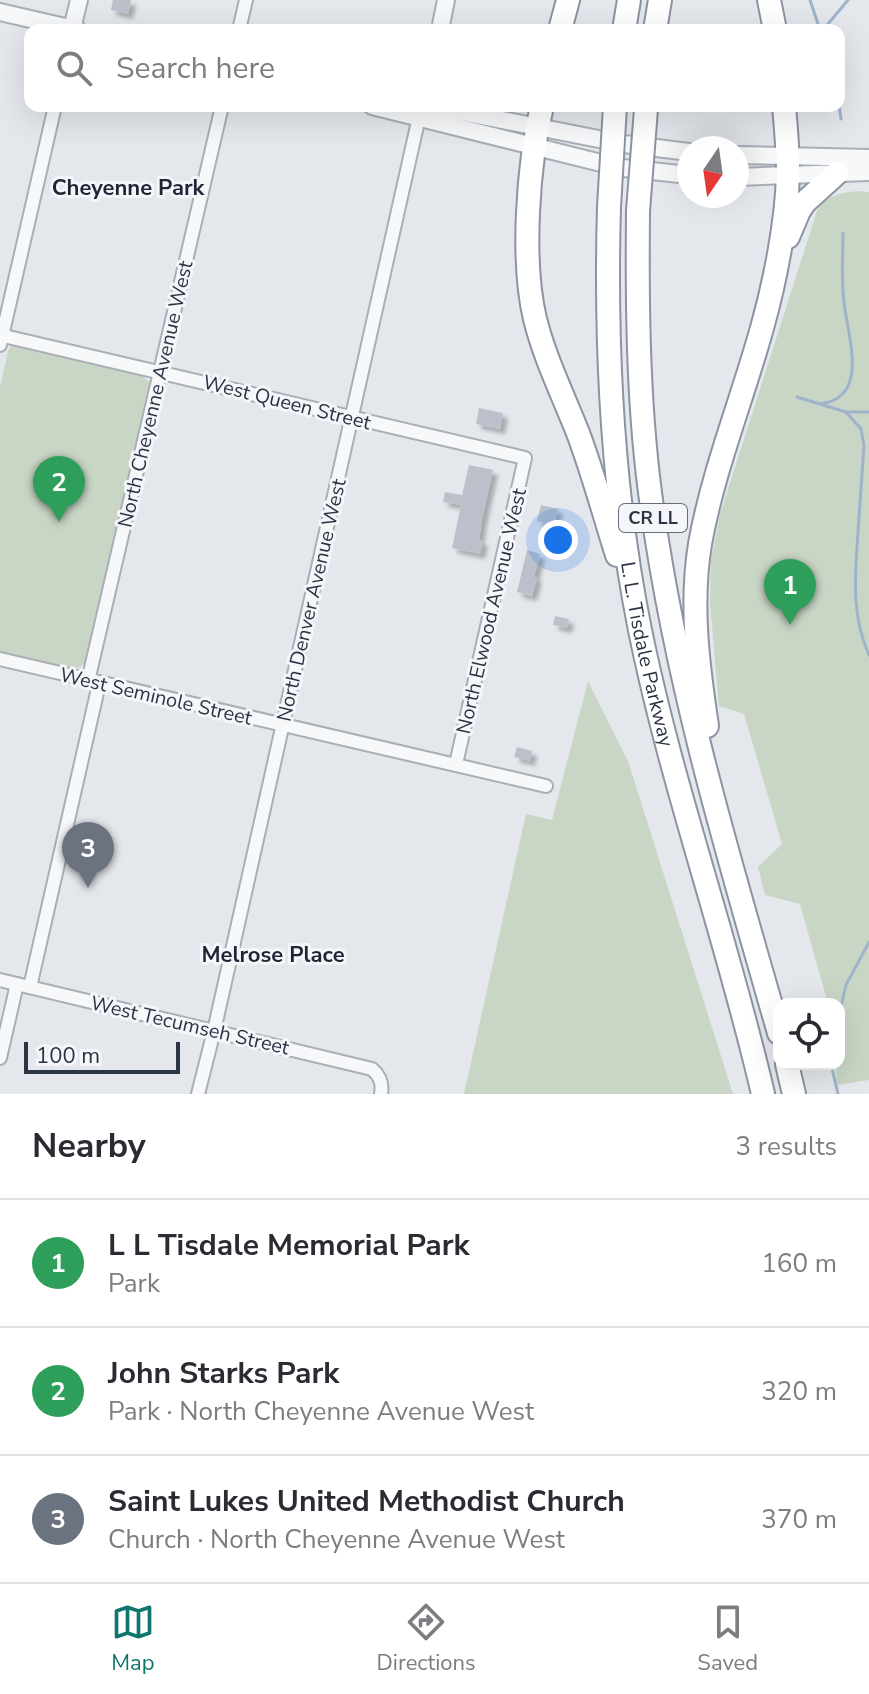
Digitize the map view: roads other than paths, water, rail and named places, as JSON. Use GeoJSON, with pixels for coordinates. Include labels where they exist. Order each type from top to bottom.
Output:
{"type":"FeatureCollection","features":[{"type":"Feature","properties":{"kind":"highway"},"geometry":{"type":"LineString","coordinates":[[562,24],[568,0]]}},
{"type":"Feature","properties":{"kind":"highway"},"geometry":{"type":"LineString","coordinates":[[625,24],[629,0]]}},
{"type":"Feature","properties":{"kind":"highway"},"geometry":{"type":"LineString","coordinates":[[656,24],[660,0]]}},
{"type":"Feature","properties":{"kind":"highway"},"geometry":{"type":"LineString","coordinates":[[769,0],[774,24]]}},
{"type":"Feature","properties":{"kind":"highway","name":"L. L. Tisdale Parkway"},"geometry":{"type":"LineString","coordinates":[[615,112],[607,311],[613,427],[624,529],[640,629],[669,750],[748,1029],[763,1094]]}},
{"type":"Feature","properties":{"kind":"highway","name":"L. L. Tisdale Parkway"},"geometry":{"type":"LineString","coordinates":[[646,112],[638,211],[638,307],[652,512],[683,684],[773,1011]]}},
{"type":"Feature","properties":{"kind":"highway"},"geometry":{"type":"LineString","coordinates":[[720,818],[696,642],[700,547],[712,492],[762,327],[777,260],[787,166],[784,112]]}},
{"type":"Feature","properties":{"kind":"highway"},"geometry":{"type":"LineString","coordinates":[[538,126],[528,242],[534,316],[549,365],[592,470],[640,629]]}},
{"type":"Feature","properties":{"kind":"highway"},"geometry":{"type":"LineString","coordinates":[[777,260],[799,211],[812,194],[837,173]]}},
{"type":"Feature","properties":{"kind":"highway"},"geometry":{"type":"LineString","coordinates":[[788,1070],[794,1094]]}},
{"type":"Feature","properties":{"kind":"street"},"geometry":{"type":"LineString","coordinates":[[75,24],[79,0]]}},
{"type":"Feature","properties":{"kind":"street"},"geometry":{"type":"LineString","coordinates":[[240,24],[246,0]]}},
{"type":"Feature","properties":{"kind":"street"},"geometry":{"type":"LineString","coordinates":[[441,24],[446,0]]}},
{"type":"Feature","properties":{"kind":"street"},"geometry":{"type":"LineString","coordinates":[[0,12],[49,24]]}},
{"type":"Feature","properties":{"kind":"street"},"geometry":{"type":"LineString","coordinates":[[1,339],[54,112]]}},
{"type":"Feature","properties":{"kind":"street","name":"North Cheyenne Avenue West"},"geometry":{"type":"LineString","coordinates":[[0,1058],[24,986],[221,112]]}},
{"type":"Feature","properties":{"kind":"street","name":"North Denver Avenue West"},"geometry":{"type":"LineString","coordinates":[[198,1094],[424,112]]}},
{"type":"Feature","properties":{"kind":"street"},"geometry":{"type":"LineString","coordinates":[[438,112],[677,151]]}},
{"type":"Feature","properties":{"kind":"street"},"geometry":{"type":"LineString","coordinates":[[538,126],[623,168],[677,174]]}},
{"type":"Feature","properties":{"kind":"street"},"geometry":{"type":"LineString","coordinates":[[749,158],[837,173],[869,172]]}},
{"type":"Feature","properties":{"kind":"street"},"geometry":{"type":"LineString","coordinates":[[749,174],[787,166],[869,158]]}},
{"type":"Feature","properties":{"kind":"street","name":"West Queen Street"},"geometry":{"type":"LineString","coordinates":[[1,339],[160,371],[525,458]]}},
{"type":"Feature","properties":{"kind":"street","name":"North Elwood Avenue West"},"geometry":{"type":"LineString","coordinates":[[456,764],[525,458]]}},
{"type":"Feature","properties":{"kind":"street","name":"West Seminole Street"},"geometry":{"type":"LineString","coordinates":[[0,659],[546,786]]}},
{"type":"Feature","properties":{"kind":"street","name":"West Tecumseh Street"},"geometry":{"type":"LineString","coordinates":[[0,980],[372,1069],[381,1082],[381,1094]]}},
{"type":"Feature","properties":{"kind":"waterway"},"geometry":{"type":"LineString","coordinates":[[810,0],[818,24]]}},
{"type":"Feature","properties":{"kind":"waterway"},"geometry":{"type":"LineString","coordinates":[[828,24],[848,0]]}},
{"type":"Feature","properties":{"kind":"waterway"},"geometry":{"type":"LineString","coordinates":[[840,112],[841,119]]}},
{"type":"Feature","properties":{"kind":"waterway"},"geometry":{"type":"LineString","coordinates":[[820,404],[835,399],[845,391],[852,366],[844,303],[843,233]]}},
{"type":"Feature","properties":{"kind":"waterway"},"geometry":{"type":"LineString","coordinates":[[797,397],[846,412],[869,412]]}},
{"type":"Feature","properties":{"kind":"waterway"},"geometry":{"type":"LineString","coordinates":[[846,412],[861,429],[864,445],[856,595],[859,625],[869,655]]}},
{"type":"Feature","properties":{"kind":"waterway"},"geometry":{"type":"LineString","coordinates":[[843,998],[846,985],[869,942]]}},
{"type":"Feature","properties":{"kind":"waterway"},"geometry":{"type":"LineString","coordinates":[[832,1070],[838,1094]]}},
{"type":"Feature","properties":{"kind":"place","name":"John Starks Park"},"geometry":{"type":"Point","coordinates":[59,522]}},
{"type":"Feature","properties":{"kind":"place","name":"L L Tisdale Memorial Park"},"geometry":{"type":"Point","coordinates":[790,625]}},
{"type":"Feature","properties":{"kind":"place","name":"Saint Lukes United Methodist Church"},"geometry":{"type":"Point","coordinates":[88,888]}},
{"type":"Feature","properties":{"kind":"district","name":"Cheyenne Park"},"geometry":{"type":"Point","coordinates":[128,187]}},
{"type":"Feature","properties":{"kind":"district","name":"Melrose Place"},"geometry":{"type":"Point","coordinates":[273,954]}}]}
